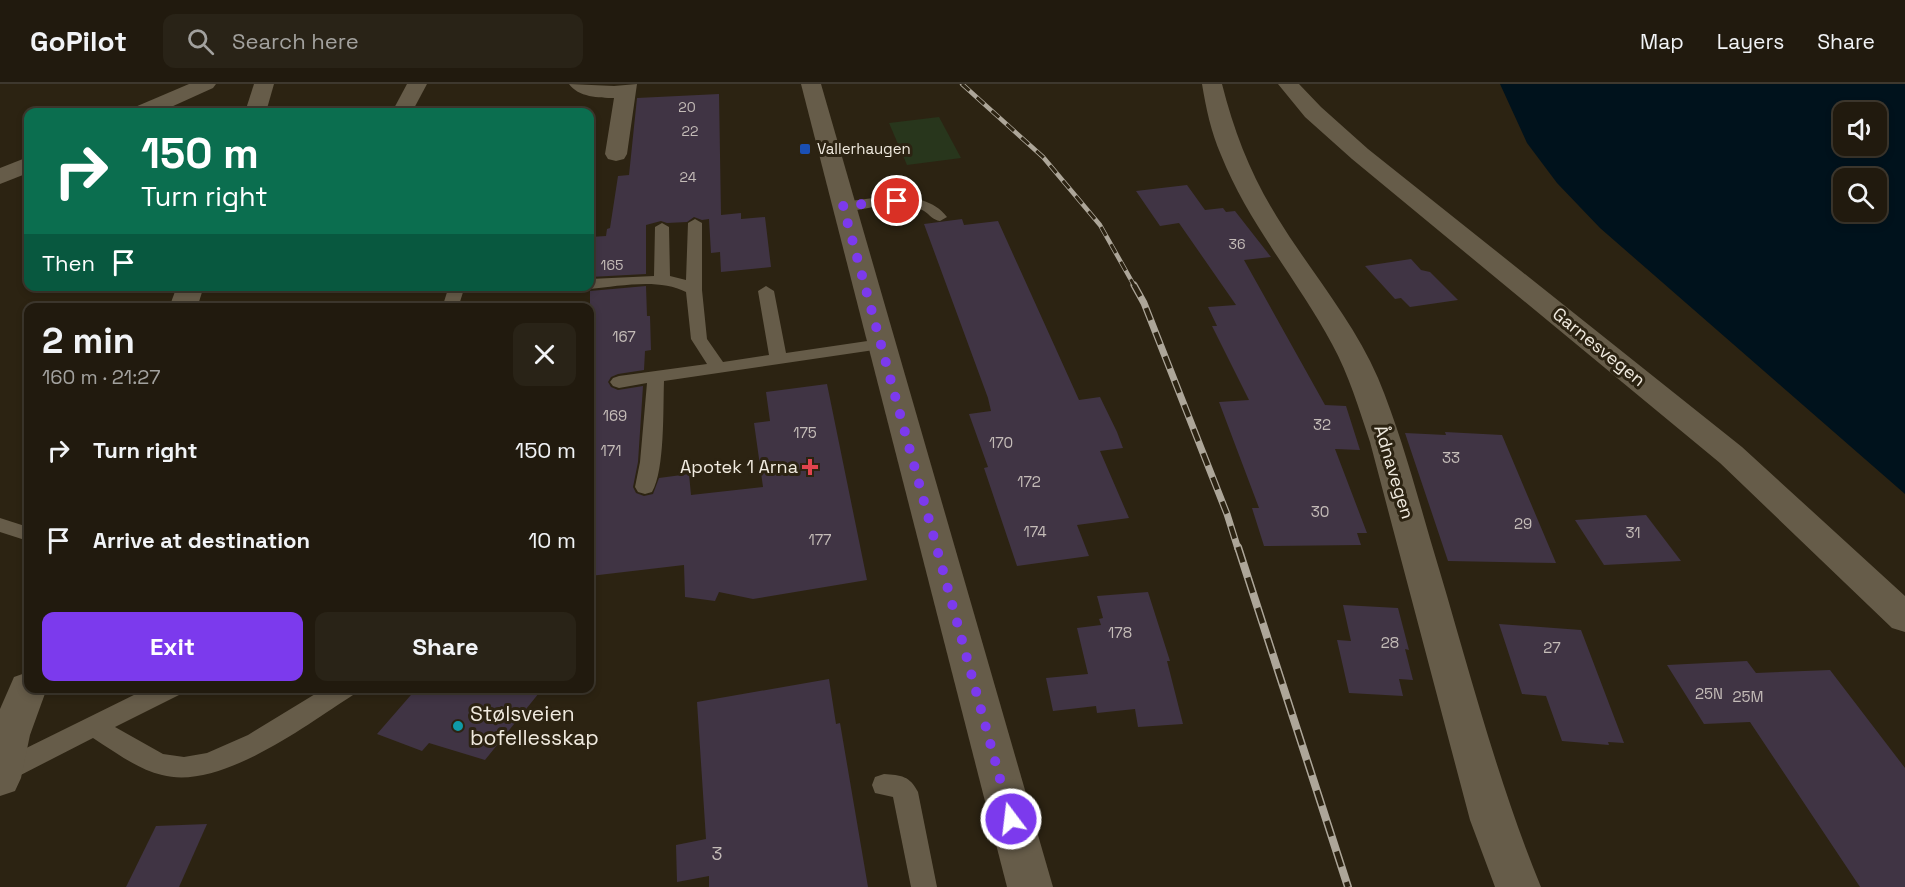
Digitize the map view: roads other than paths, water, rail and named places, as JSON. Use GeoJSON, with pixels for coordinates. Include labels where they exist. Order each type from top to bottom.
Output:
{"type":"FeatureCollection","features":[{"type":"Feature","properties":{"kind":"main road"},"geometry":{"type":"LineString","coordinates":[[152,108],[206,84]]}},
{"type":"Feature","properties":{"kind":"main road"},"geometry":{"type":"LineString","coordinates":[[257,108],[264,84]]}},
{"type":"Feature","properties":{"kind":"main road"},"geometry":{"type":"LineString","coordinates":[[404,108],[417,84]]}},
{"type":"Feature","properties":{"kind":"main road"},"geometry":{"type":"LineString","coordinates":[[579,84],[586,89],[602,93],[627,88],[616,154]]}},
{"type":"Feature","properties":{"kind":"main road"},"geometry":{"type":"LineString","coordinates":[[811,84],[1030,887]]}},
{"type":"Feature","properties":{"kind":"main road","name":"Ådnavegen"},"geometry":{"type":"LineString","coordinates":[[1212,84],[1223,136],[1242,179],[1346,342],[1367,387],[1386,442],[1492,820],[1518,887]]}},
{"type":"Feature","properties":{"kind":"main road","name":"Garnesvegen"},"geometry":{"type":"LineString","coordinates":[[1288,84],[1313,112],[1360,154],[1731,455],[1905,618]]}},
{"type":"Feature","properties":{"kind":"main road"},"geometry":{"type":"LineString","coordinates":[[0,177],[24,166]]}},
{"type":"Feature","properties":{"kind":"main road"},"geometry":{"type":"LineString","coordinates":[[1,775],[10,735],[26,693]]}},
{"type":"Feature","properties":{"kind":"lane"},"geometry":{"type":"LineString","coordinates":[[843,206],[916,202],[933,208],[940,217]]}},
{"type":"Feature","properties":{"kind":"lane"},"geometry":{"type":"LineString","coordinates":[[695,223],[694,290],[699,339],[718,367]]}},
{"type":"Feature","properties":{"kind":"lane"},"geometry":{"type":"LineString","coordinates":[[662,227],[662,281]]}},
{"type":"Feature","properties":{"kind":"lane"},"geometry":{"type":"LineString","coordinates":[[594,284],[677,281],[694,290]]}},
{"type":"Feature","properties":{"kind":"lane"},"geometry":{"type":"LineString","coordinates":[[766,291],[778,358]]}},
{"type":"Feature","properties":{"kind":"lane"},"geometry":{"type":"LineString","coordinates":[[619,382],[881,344]]}},
{"type":"Feature","properties":{"kind":"lane"},"geometry":{"type":"LineString","coordinates":[[645,487],[650,462],[656,376]]}},
{"type":"Feature","properties":{"kind":"lane"},"geometry":{"type":"LineString","coordinates":[[0,525],[24,533]]}},
{"type":"Feature","properties":{"kind":"lane"},"geometry":{"type":"LineString","coordinates":[[1,775],[161,693]]}},
{"type":"Feature","properties":{"kind":"lane"},"geometry":{"type":"LineString","coordinates":[[95,727],[162,765],[187,769],[231,757],[337,693]]}},
{"type":"Feature","properties":{"kind":"lane"},"geometry":{"type":"LineString","coordinates":[[884,785],[900,786],[905,792],[924,887]]}},
{"type":"Feature","properties":{"kind":"water"},"geometry":{"type":"Polygon","coordinates":[[[1500,84],[1905,84],[1905,494],[1600,228],[1557,183],[1527,143],[1500,84]]]}},
{"type":"Feature","properties":{"kind":"railway"},"geometry":{"type":"LineString","coordinates":[[962,84],[1043,157],[1100,225],[1135,287]]}},
{"type":"Feature","properties":{"kind":"railway"},"geometry":{"type":"LineString","coordinates":[[1134,285],[1144,303],[1227,514],[1238,549]]}},
{"type":"Feature","properties":{"kind":"railway"},"geometry":{"type":"LineString","coordinates":[[1238,547],[1348,887]]}},
{"type":"Feature","properties":{"kind":"place","name":"Vallerhaugen"},"geometry":{"type":"Point","coordinates":[805,149]}},
{"type":"Feature","properties":{"kind":"place","name":"Apotek 1 Arna"},"geometry":{"type":"Point","coordinates":[810,467]}},
{"type":"Feature","properties":{"kind":"place","name":"Stølsveien bofellesskap"},"geometry":{"type":"Point","coordinates":[458,726]}}]}
